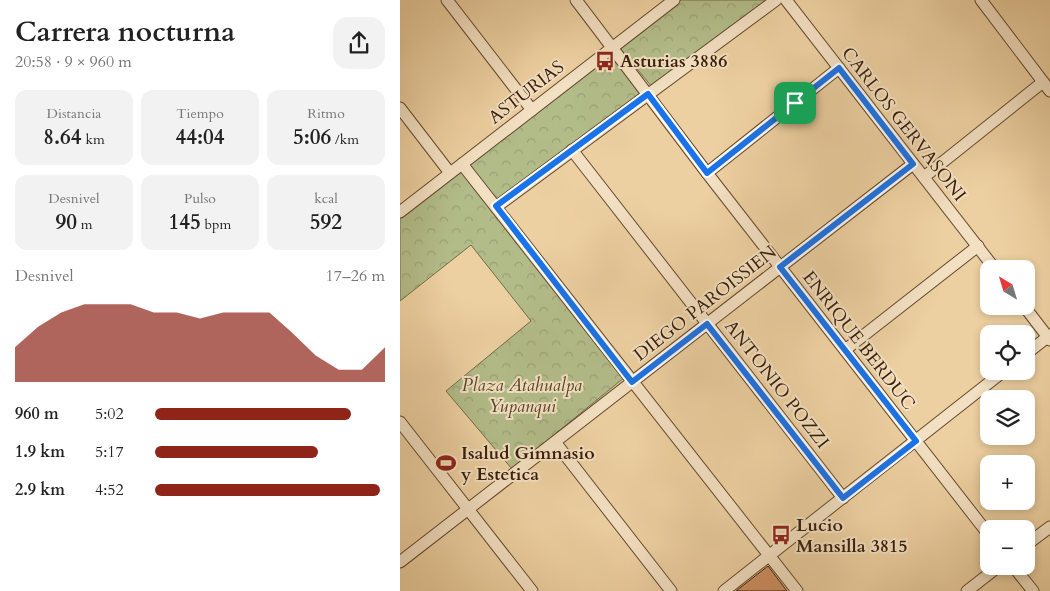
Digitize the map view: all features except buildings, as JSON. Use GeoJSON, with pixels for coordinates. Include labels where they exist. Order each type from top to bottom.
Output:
{"type":"FeatureCollection","features":[{"type":"Feature","properties":{"kind":"street"},"geometry":{"type":"LineString","coordinates":[[447,0],[532,110]]}},
{"type":"Feature","properties":{"kind":"street","name":"ENRIQUE BERDUC"},"geometry":{"type":"LineString","coordinates":[[576,0],[707,173],[980,523]]}},
{"type":"Feature","properties":{"kind":"street","name":"ASTURIAS"},"geometry":{"type":"LineString","coordinates":[[400,212],[674,0]]}},
{"type":"Feature","properties":{"kind":"street"},"geometry":{"type":"LineString","coordinates":[[496,206],[776,0]]}},
{"type":"Feature","properties":{"kind":"street","name":"CARLOS GERVASONI"},"geometry":{"type":"LineString","coordinates":[[786,0],[988,260]]}},
{"type":"Feature","properties":{"kind":"street"},"geometry":{"type":"LineString","coordinates":[[924,177],[1046,87],[980,0]]}},
{"type":"Feature","properties":{"kind":"street"},"geometry":{"type":"LineString","coordinates":[[707,173],[839,68]]}},
{"type":"Feature","properties":{"kind":"street"},"geometry":{"type":"LineString","coordinates":[[400,108],[450,173]]}},
{"type":"Feature","properties":{"kind":"street","name":"ANTONIO POZZI"},"geometry":{"type":"LineString","coordinates":[[572,150],[843,498]]}},
{"type":"Feature","properties":{"kind":"street"},"geometry":{"type":"LineString","coordinates":[[462,164],[797,591]]}},
{"type":"Feature","properties":{"kind":"street","name":"DIEGO PAROISSIEN"},"geometry":{"type":"LineString","coordinates":[[400,562],[913,164]]}},
{"type":"Feature","properties":{"kind":"street"},"geometry":{"type":"LineString","coordinates":[[844,350],[978,246]]}},
{"type":"Feature","properties":{"kind":"street"},"geometry":{"type":"LineString","coordinates":[[1031,315],[1049,337],[1035,347]]}},
{"type":"Feature","properties":{"kind":"street"},"geometry":{"type":"LineString","coordinates":[[724,591],[993,380]]}},
{"type":"Feature","properties":{"kind":"street"},"geometry":{"type":"LineString","coordinates":[[400,422],[532,591]]}},
{"type":"Feature","properties":{"kind":"street"},"geometry":{"type":"LineString","coordinates":[[555,442],[670,591]]}},
{"type":"Feature","properties":{"kind":"street"},"geometry":{"type":"LineString","coordinates":[[1035,538],[1050,527]]}},
{"type":"Feature","properties":{"kind":"street"},"geometry":{"type":"LineString","coordinates":[[967,591],[987,575]]}},
{"type":"Feature","properties":{"kind":"street"},"geometry":{"type":"LineString","coordinates":[[1020,575],[1033,591]]}},
{"type":"Feature","properties":{"kind":"green space"},"geometry":{"type":"Polygon","coordinates":[[[681,0],[770,0],[652,87],[619,47],[681,0]]]}},
{"type":"Feature","properties":{"kind":"green space"},"geometry":{"type":"Polygon","coordinates":[[[610,55],[642,95],[496,203],[467,164],[610,55]]]}},
{"type":"Feature","properties":{"kind":"green space","name":"Plaza Atahualpa Yupanqui"},"geometry":{"type":"Polygon","coordinates":[[[462,167],[625,377],[512,469],[446,391],[531,321],[471,245],[400,301],[400,214],[462,167]]]}},
{"type":"Feature","properties":{"kind":"place","name":"Asturias 3886"},"geometry":{"type":"Point","coordinates":[605,61]}},
{"type":"Feature","properties":{"kind":"place","name":"Isalud Gimnasio y Estetica"},"geometry":{"type":"Point","coordinates":[446,463]}},
{"type":"Feature","properties":{"kind":"place","name":"Lucio Mansilla 3815"},"geometry":{"type":"Point","coordinates":[781,535]}},
{"type":"Feature","properties":{"kind":"route"},"geometry":{"type":"LineString","coordinates":[[839,68],[913,164],[780,267],[916,441],[843,498],[707,324],[632,382],[496,206],[648,94],[707,173],[795,103],[839,68]]}}]}
